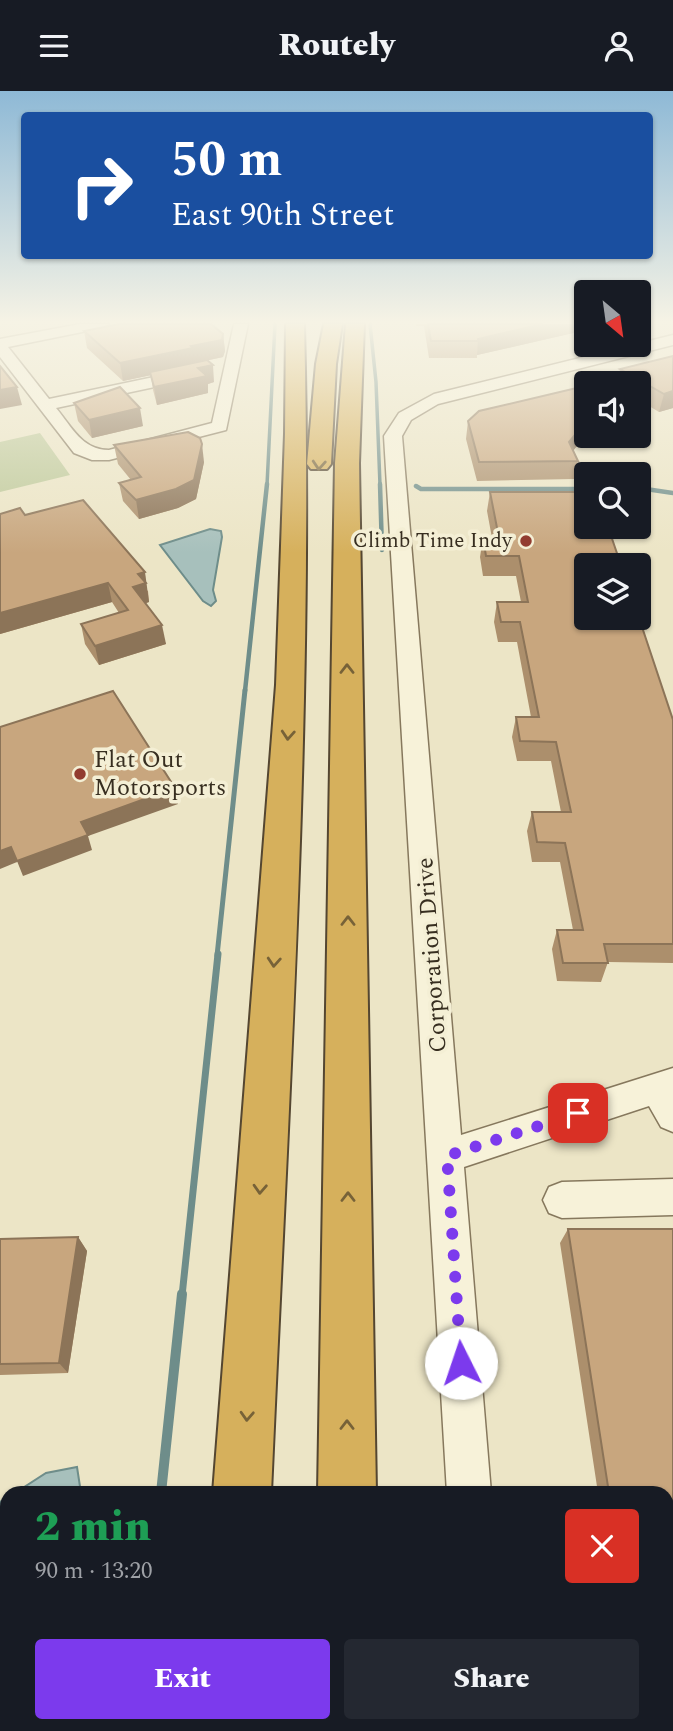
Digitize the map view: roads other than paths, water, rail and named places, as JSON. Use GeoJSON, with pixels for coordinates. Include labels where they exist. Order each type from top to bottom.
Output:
{"type":"FeatureCollection","features":[{"type":"Feature","properties":{"kind":"highway"},"geometry":{"type":"LineString","coordinates":[[243,1486],[291,685],[296,401]]}},
{"type":"Feature","properties":{"kind":"highway"},"geometry":{"type":"LineString","coordinates":[[291,685],[313,546],[323,401]]}},
{"type":"Feature","properties":{"kind":"highway"},"geometry":{"type":"LineString","coordinates":[[347,1486],[347,463],[351,401]]}},
{"type":"Feature","properties":{"kind":"street"},"geometry":{"type":"LineString","coordinates":[[43,401],[80,449],[92,455],[109,454],[220,426],[220,401]]}},
{"type":"Feature","properties":{"kind":"street"},"geometry":{"type":"LineString","coordinates":[[46,405],[67,401]]}},
{"type":"Feature","properties":{"kind":"street","name":"Corporation Drive"},"geometry":{"type":"LineString","coordinates":[[435,401],[414,409],[401,420],[393,441],[470,1486]]}},
{"type":"Feature","properties":{"kind":"street"},"geometry":{"type":"LineString","coordinates":[[447,1156],[668,1096]]}},
{"type":"Feature","properties":{"kind":"street"},"geometry":{"type":"LineString","coordinates":[[562,1200],[673,1197]]}},
{"type":"Feature","properties":{"kind":"water"},"geometry":{"type":"Polygon","coordinates":[[[210,529],[221,531],[222,537],[213,590],[216,601],[211,606],[203,601],[160,545],[210,529]]]}},
{"type":"Feature","properties":{"kind":"water"},"geometry":{"type":"Polygon","coordinates":[[[77,1467],[80,1486],[26,1486],[46,1473],[77,1467]]]}},
{"type":"Feature","properties":{"kind":"waterway"},"geometry":{"type":"LineString","coordinates":[[267,485],[271,401]]}},
{"type":"Feature","properties":{"kind":"waterway"},"geometry":{"type":"LineString","coordinates":[[377,401],[380,485]]}},
{"type":"Feature","properties":{"kind":"waterway"},"geometry":{"type":"LineString","coordinates":[[245,691],[267,484]]}},
{"type":"Feature","properties":{"kind":"waterway"},"geometry":{"type":"LineString","coordinates":[[380,484],[382,550]]}},
{"type":"Feature","properties":{"kind":"waterway"},"geometry":{"type":"LineString","coordinates":[[416,486],[421,489],[574,489]]}},
{"type":"Feature","properties":{"kind":"waterway"},"geometry":{"type":"LineString","coordinates":[[651,490],[673,493]]}},
{"type":"Feature","properties":{"kind":"waterway"},"geometry":{"type":"LineString","coordinates":[[217,956],[245,690]]}},
{"type":"Feature","properties":{"kind":"waterway"},"geometry":{"type":"LineString","coordinates":[[182,1296],[218,954]]}},
{"type":"Feature","properties":{"kind":"waterway"},"geometry":{"type":"LineString","coordinates":[[162,1486],[182,1294]]}},
{"type":"Feature","properties":{"kind":"place","name":"Climb Time Indy"},"geometry":{"type":"Point","coordinates":[526,541]}},
{"type":"Feature","properties":{"kind":"place","name":"Flat Out Motorsports"},"geometry":{"type":"Point","coordinates":[80,774]}}]}
